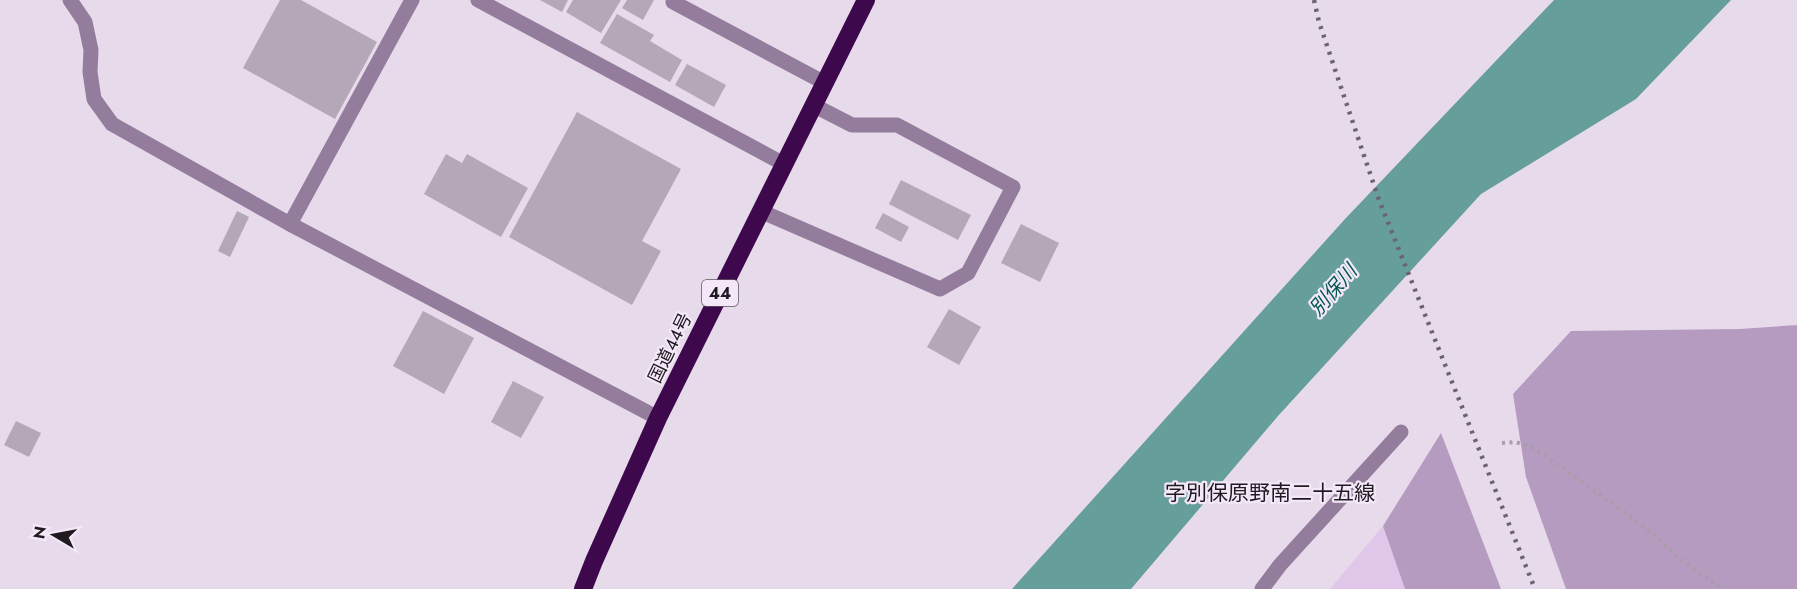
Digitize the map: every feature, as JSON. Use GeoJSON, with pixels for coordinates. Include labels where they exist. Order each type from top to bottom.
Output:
{"type":"FeatureCollection","features":[{"type":"Feature","properties":{"kind":"highway","name":"国道44号"},"geometry":{"type":"LineString","coordinates":[[583,589],[658,418],[866,0]]}},
{"type":"Feature","properties":{"kind":"street"},"geometry":{"type":"LineString","coordinates":[[70,0],[85,22],[91,50],[90,72],[94,99],[112,124],[290,224],[658,418]]}},
{"type":"Feature","properties":{"kind":"street"},"geometry":{"type":"LineString","coordinates":[[290,224],[412,0]]}},
{"type":"Feature","properties":{"kind":"street"},"geometry":{"type":"LineString","coordinates":[[478,0],[784,164]]}},
{"type":"Feature","properties":{"kind":"street"},"geometry":{"type":"LineString","coordinates":[[674,0],[673,2],[825,83]]}},
{"type":"Feature","properties":{"kind":"street"},"geometry":{"type":"LineString","coordinates":[[760,212],[940,289],[968,273],[1013,187],[897,125],[852,125],[813,105]]}},
{"type":"Feature","properties":{"kind":"street"},"geometry":{"type":"LineString","coordinates":[[1262,589],[1401,432]]}},
{"type":"Feature","properties":{"kind":"path"},"geometry":{"type":"LineString","coordinates":[[1502,442],[1515,442],[1530,446],[1550,459],[1642,525],[1684,562],[1722,589]]}},
{"type":"Feature","properties":{"kind":"shaded area"},"geometry":{"type":"Polygon","coordinates":[[[1797,325],[1797,589],[1566,589],[1526,477],[1513,394],[1571,331],[1740,329],[1797,325]]]}},
{"type":"Feature","properties":{"kind":"shaded area"},"geometry":{"type":"Polygon","coordinates":[[[1441,433],[1501,589],[1405,589],[1383,526],[1441,433]]]}},
{"type":"Feature","properties":{"kind":"shaded area"},"geometry":{"type":"Polygon","coordinates":[[[1383,526],[1405,589],[1330,589],[1383,526]]]}},
{"type":"Feature","properties":{"kind":"water","name":"別保川"},"geometry":{"type":"Polygon","coordinates":[[[1554,0],[1731,0],[1636,99],[1481,194],[1278,416],[1131,589],[1012,589],[1345,219],[1554,0]]]}},
{"type":"Feature","properties":{"kind":"building"},"geometry":{"type":"Polygon","coordinates":[[[280,0],[301,0],[377,42],[335,119],[243,68],[280,0]]]}},
{"type":"Feature","properties":{"kind":"building"},"geometry":{"type":"Polygon","coordinates":[[[540,0],[568,0],[562,12],[540,0]]]}},
{"type":"Feature","properties":{"kind":"building"},"geometry":{"type":"Polygon","coordinates":[[[573,0],[621,0],[601,33],[566,12],[573,0]]]}},
{"type":"Feature","properties":{"kind":"building"},"geometry":{"type":"Polygon","coordinates":[[[627,0],[654,0],[643,20],[622,8],[627,0]]]}},
{"type":"Feature","properties":{"kind":"building"},"geometry":{"type":"Polygon","coordinates":[[[617,14],[654,35],[650,41],[682,60],[670,82],[600,43],[617,14]]]}},
{"type":"Feature","properties":{"kind":"building"},"geometry":{"type":"Polygon","coordinates":[[[687,64],[726,85],[714,107],[675,85],[687,64]]]}},
{"type":"Feature","properties":{"kind":"building"},"geometry":{"type":"Polygon","coordinates":[[[577,112],[681,169],[642,241],[661,251],[632,305],[509,237],[577,112]]]}},
{"type":"Feature","properties":{"kind":"building"},"geometry":{"type":"Polygon","coordinates":[[[446,154],[462,163],[467,154],[528,188],[501,237],[424,194],[446,154]]]}},
{"type":"Feature","properties":{"kind":"building"},"geometry":{"type":"Polygon","coordinates":[[[901,180],[971,215],[958,240],[889,204],[901,180]]]}},
{"type":"Feature","properties":{"kind":"building"},"geometry":{"type":"Polygon","coordinates":[[[237,211],[249,217],[230,257],[218,251],[237,211]]]}},
{"type":"Feature","properties":{"kind":"building"},"geometry":{"type":"Polygon","coordinates":[[[883,213],[909,227],[901,242],[875,228],[883,213]]]}},
{"type":"Feature","properties":{"kind":"building"},"geometry":{"type":"Polygon","coordinates":[[[1021,224],[1059,243],[1040,282],[1001,263],[1021,224]]]}},
{"type":"Feature","properties":{"kind":"building"},"geometry":{"type":"Polygon","coordinates":[[[949,309],[981,327],[959,365],[927,347],[949,309]]]}},
{"type":"Feature","properties":{"kind":"building"},"geometry":{"type":"Polygon","coordinates":[[[423,311],[474,338],[444,394],[393,366],[423,311]]]}},
{"type":"Feature","properties":{"kind":"building"},"geometry":{"type":"Polygon","coordinates":[[[513,381],[544,397],[521,438],[491,422],[513,381]]]}},
{"type":"Feature","properties":{"kind":"building"},"geometry":{"type":"Polygon","coordinates":[[[16,421],[41,433],[29,457],[4,445],[16,421]]]}},
{"type":"Feature","properties":{"kind":"railway"},"geometry":{"type":"LineString","coordinates":[[1314,0],[1319,22],[1379,200],[1535,589]]}},
{"type":"Feature","properties":{"kind":"district","name":"字別保原野南二十五線"},"geometry":{"type":"Point","coordinates":[1270,493]}}]}
